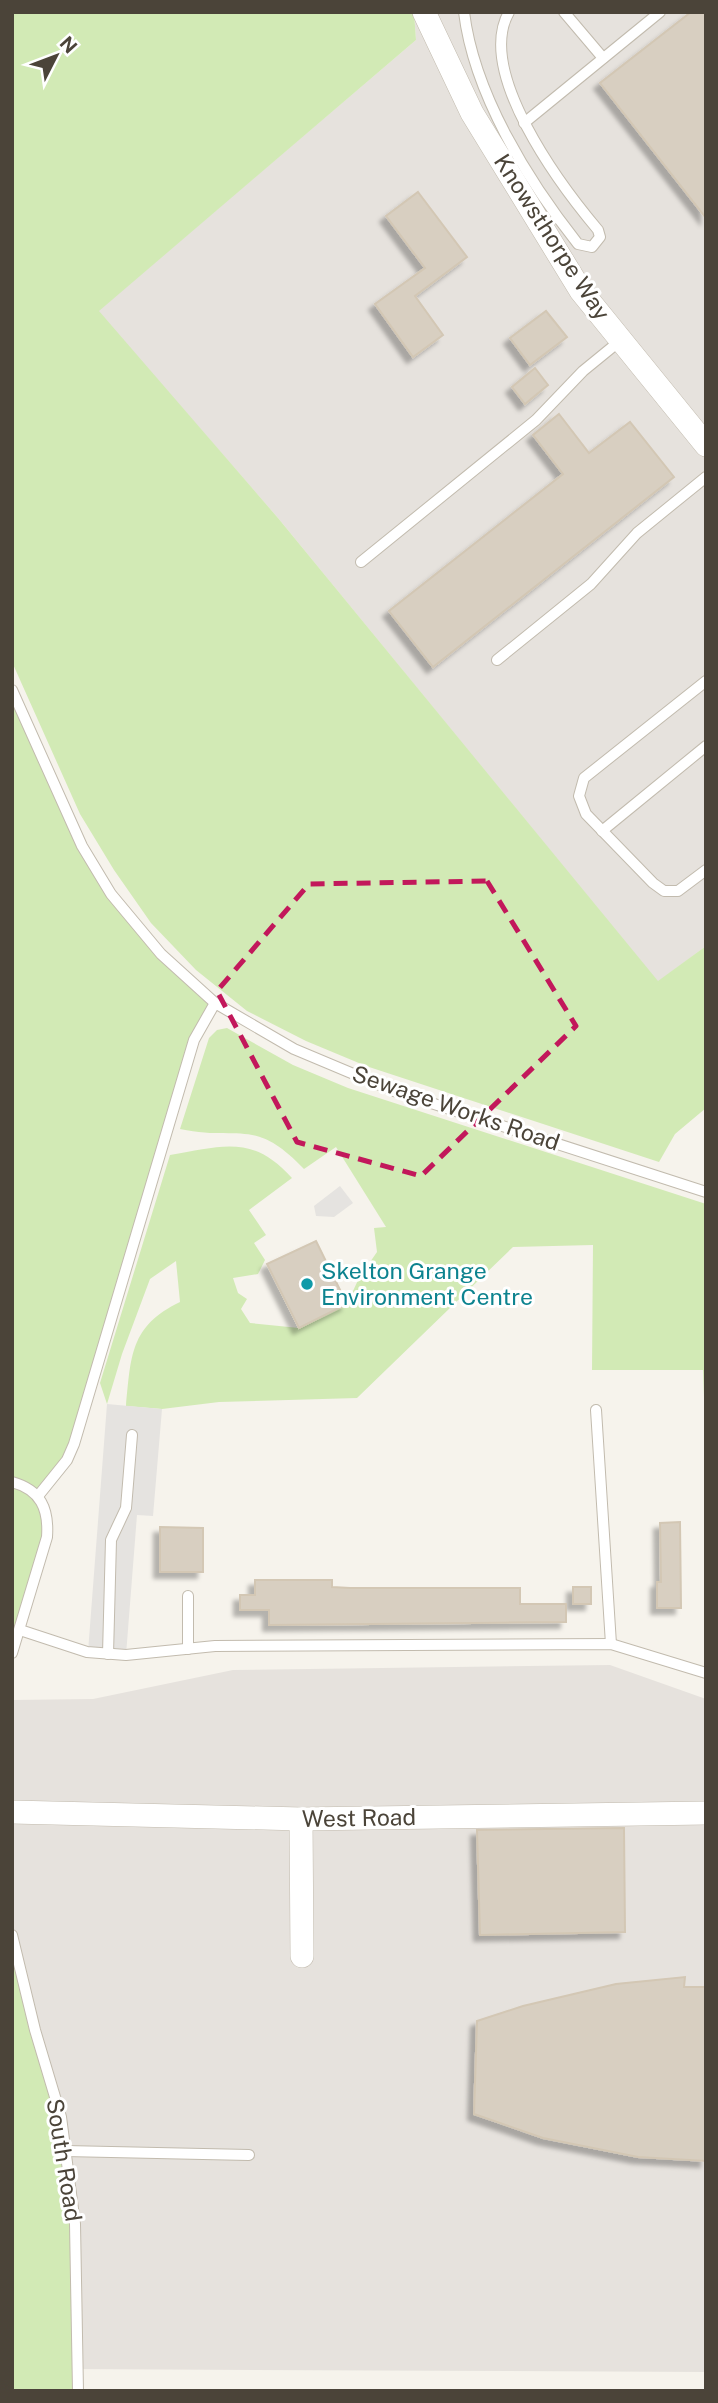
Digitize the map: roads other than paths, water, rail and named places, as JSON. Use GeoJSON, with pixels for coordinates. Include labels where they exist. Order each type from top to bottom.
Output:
{"type":"FeatureCollection","features":[{"type":"Feature","properties":{"kind":"street","name":"Knowsthorpe Way"},"geometry":{"type":"LineString","coordinates":[[424,12],[472,113],[581,291],[706,445]]}},
{"type":"Feature","properties":{"kind":"street","name":"West Road"},"geometry":{"type":"LineString","coordinates":[[12,1812],[301,1819],[706,1813]]}},
{"type":"Feature","properties":{"kind":"street"},"geometry":{"type":"LineString","coordinates":[[301,1819],[302,1956]]}},
{"type":"Feature","properties":{"kind":"lane"},"geometry":{"type":"LineString","coordinates":[[464,12],[472,53],[524,169],[578,244],[592,247],[600,237],[597,230],[544,159],[524,123],[505,62],[502,38],[509,12]]}},
{"type":"Feature","properties":{"kind":"lane"},"geometry":{"type":"LineString","coordinates":[[564,12],[603,58]]}},
{"type":"Feature","properties":{"kind":"lane"},"geometry":{"type":"LineString","coordinates":[[524,123],[660,12]]}},
{"type":"Feature","properties":{"kind":"lane"},"geometry":{"type":"LineString","coordinates":[[361,562],[536,420],[583,371],[621,340]]}},
{"type":"Feature","properties":{"kind":"lane"},"geometry":{"type":"LineString","coordinates":[[497,660],[591,584],[636,533],[706,477]]}},
{"type":"Feature","properties":{"kind":"lane"},"geometry":{"type":"LineString","coordinates":[[706,681],[584,778],[579,796],[581,806],[602,831],[664,891],[678,891],[706,870]]}},
{"type":"Feature","properties":{"kind":"lane","name":"Sewage Works Road"},"geometry":{"type":"LineString","coordinates":[[12,690],[82,846],[111,894],[161,954],[215,1003],[293,1049],[394,1091],[706,1192]]}},
{"type":"Feature","properties":{"kind":"lane"},"geometry":{"type":"LineString","coordinates":[[602,831],[706,746]]}},
{"type":"Feature","properties":{"kind":"lane"},"geometry":{"type":"LineString","coordinates":[[38,1496],[67,1460],[74,1444],[194,1040],[215,1003]]}},
{"type":"Feature","properties":{"kind":"lane"},"geometry":{"type":"LineString","coordinates":[[596,1410],[611,1644]]}},
{"type":"Feature","properties":{"kind":"lane"},"geometry":{"type":"LineString","coordinates":[[108,1654],[111,1539],[126,1508],[132,1435]]}},
{"type":"Feature","properties":{"kind":"lane"},"geometry":{"type":"LineString","coordinates":[[12,1482],[38,1496],[46,1507],[47,1537],[12,1653]]}},
{"type":"Feature","properties":{"kind":"lane"},"geometry":{"type":"LineString","coordinates":[[188,1596],[188,1649]]}},
{"type":"Feature","properties":{"kind":"lane"},"geometry":{"type":"LineString","coordinates":[[20,1630],[88,1652],[108,1654],[215,1646],[611,1644],[706,1673]]}},
{"type":"Feature","properties":{"kind":"lane","name":"South Road"},"geometry":{"type":"LineString","coordinates":[[12,1935],[35,2030],[61,2116],[75,2224],[78,2391]]}},
{"type":"Feature","properties":{"kind":"lane"},"geometry":{"type":"LineString","coordinates":[[65,2151],[249,2155]]}},
{"type":"Feature","properties":{"kind":"place","name":"Skelton Grange Environment Centre"},"geometry":{"type":"Point","coordinates":[307,1284]}}]}
